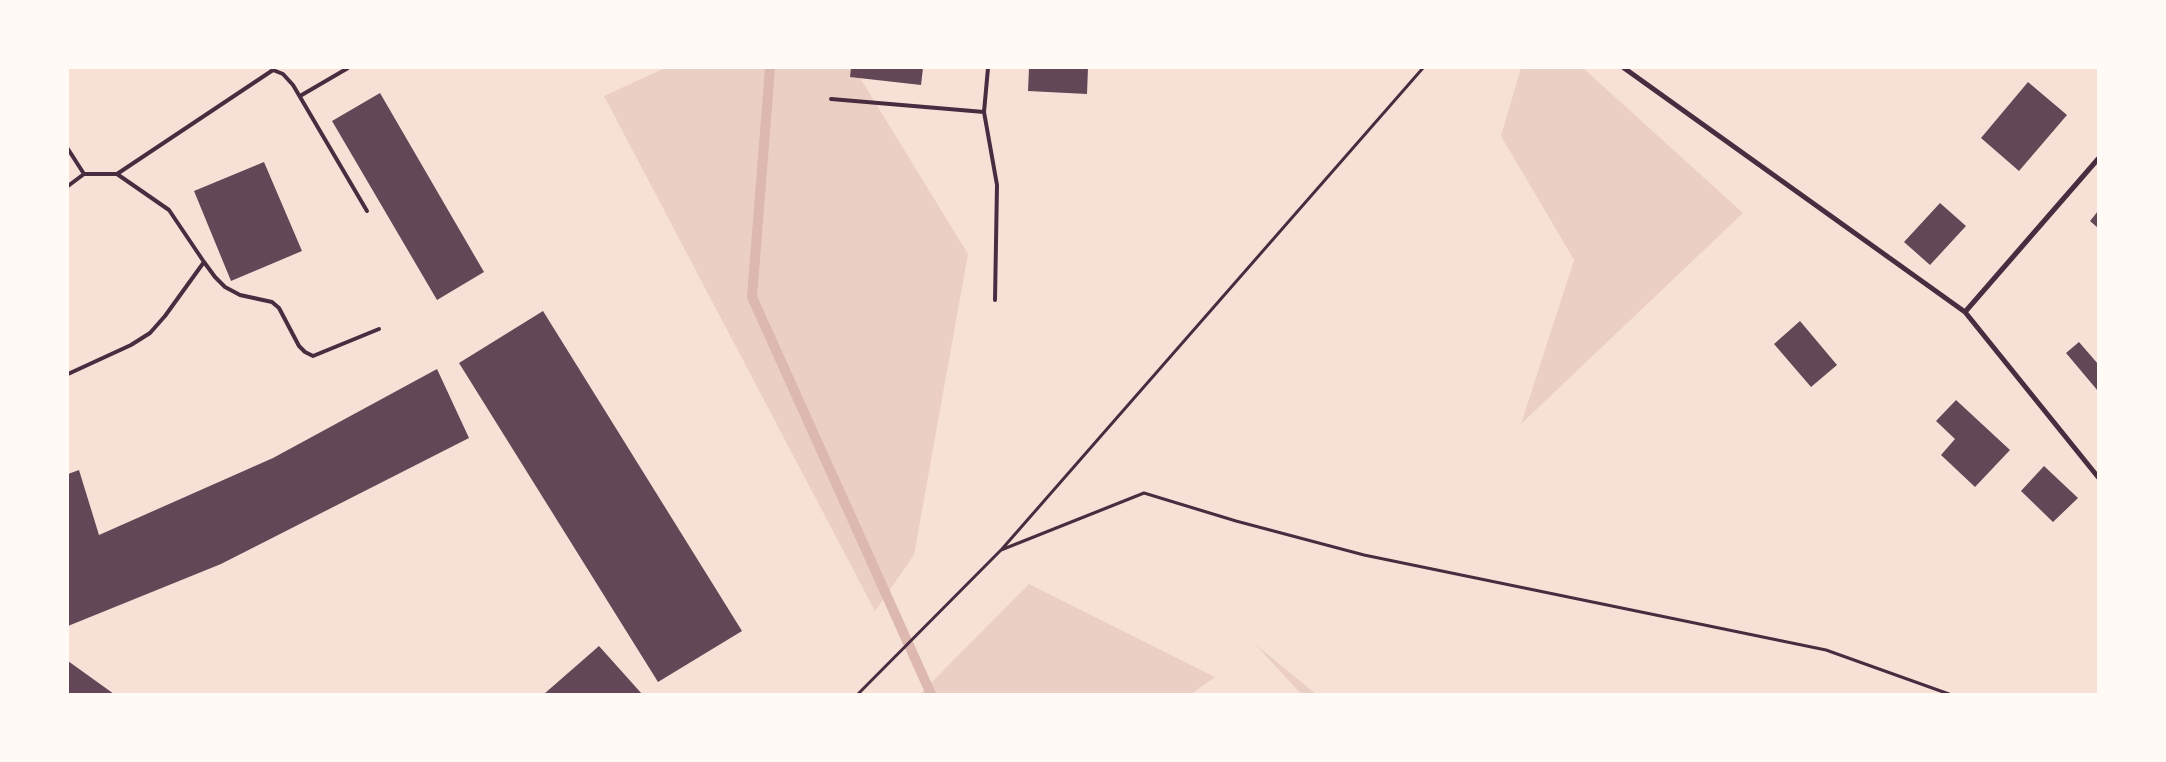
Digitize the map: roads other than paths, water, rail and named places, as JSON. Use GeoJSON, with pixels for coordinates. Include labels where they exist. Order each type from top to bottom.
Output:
{"type":"FeatureCollection","features":[{"type":"Feature","properties":{"kind":"street"},"geometry":{"type":"LineString","coordinates":[[1624,68],[1965,312],[2098,478]]}},
{"type":"Feature","properties":{"kind":"street"},"geometry":{"type":"LineString","coordinates":[[1965,312],[2098,159]]}},
{"type":"Feature","properties":{"kind":"lane"},"geometry":{"type":"LineString","coordinates":[[300,96],[348,68]]}},
{"type":"Feature","properties":{"kind":"lane"},"geometry":{"type":"LineString","coordinates":[[988,68],[984,112],[997,185],[995,300]]}},
{"type":"Feature","properties":{"kind":"lane"},"geometry":{"type":"LineString","coordinates":[[68,186],[84,174],[117,174],[273,70],[283,74],[300,96],[367,211]]}},
{"type":"Feature","properties":{"kind":"lane"},"geometry":{"type":"LineString","coordinates":[[831,99],[984,112]]}},
{"type":"Feature","properties":{"kind":"lane"},"geometry":{"type":"LineString","coordinates":[[68,149],[84,174]]}},
{"type":"Feature","properties":{"kind":"lane"},"geometry":{"type":"LineString","coordinates":[[117,174],[169,210],[214,277],[225,287],[240,295],[272,302],[279,308],[299,346],[305,352],[313,356],[379,329]]}},
{"type":"Feature","properties":{"kind":"lane"},"geometry":{"type":"LineString","coordinates":[[68,374],[131,345],[150,333],[165,316],[204,262]]}},
{"type":"Feature","properties":{"kind":"waterway"},"geometry":{"type":"LineString","coordinates":[[770,68],[752,297],[931,694]]}}]}
